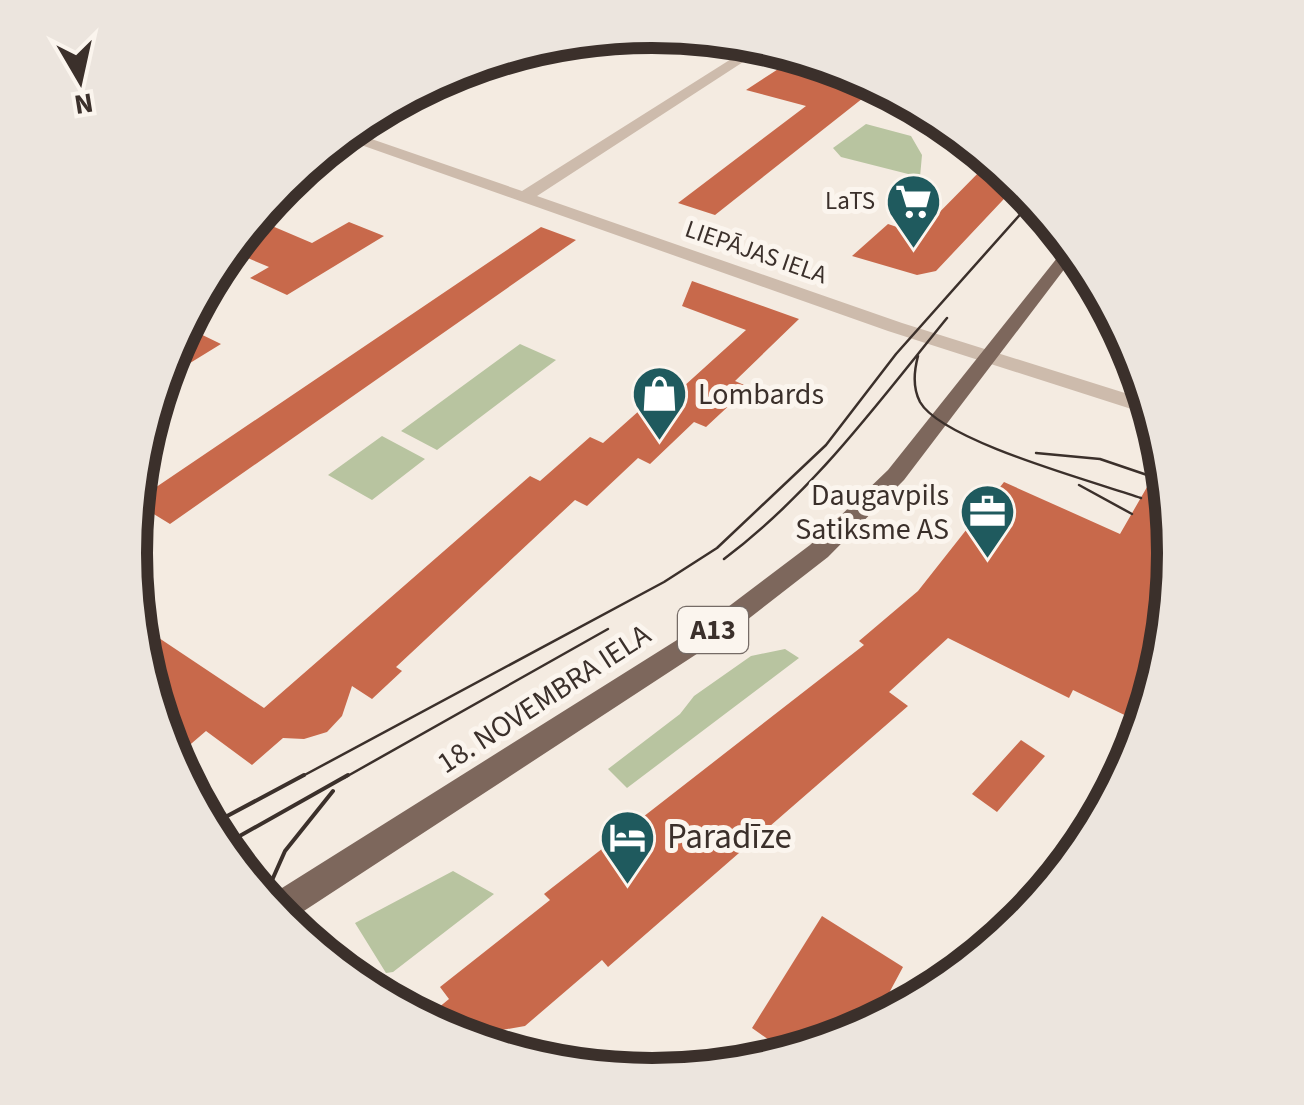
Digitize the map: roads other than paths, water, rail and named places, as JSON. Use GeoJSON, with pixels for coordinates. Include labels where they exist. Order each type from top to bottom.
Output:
{"type":"FeatureCollection","features":[{"type":"Feature","properties":{"kind":"main road","name":"18. NOVEMBRA IELA"},"geometry":{"type":"LineString","coordinates":[[288,903],[729,620],[819,551],[896,475],[1063,259]]}},
{"type":"Feature","properties":{"kind":"street"},"geometry":{"type":"LineString","coordinates":[[524,197],[745,56]]}},
{"type":"Feature","properties":{"kind":"street","name":"LIEPĀJAS IELA"},"geometry":{"type":"LineString","coordinates":[[362,140],[895,326],[1134,403]]}},
{"type":"Feature","properties":{"kind":"tram line"},"geometry":{"type":"LineString","coordinates":[[299,778],[664,582],[717,548],[826,445],[896,354],[1023,211]]}},
{"type":"Feature","properties":{"kind":"tram line"},"geometry":{"type":"LineString","coordinates":[[724,559],[815,476],[947,318]]}},
{"type":"Feature","properties":{"kind":"tram line"},"geometry":{"type":"LineString","coordinates":[[918,356],[916,391],[934,417],[987,445],[1141,498]]}},
{"type":"Feature","properties":{"kind":"tram line"},"geometry":{"type":"LineString","coordinates":[[1036,453],[1100,459],[1151,476]]}},
{"type":"Feature","properties":{"kind":"tram line"},"geometry":{"type":"LineString","coordinates":[[1079,485],[1132,514]]}},
{"type":"Feature","properties":{"kind":"tram line"},"geometry":{"type":"LineString","coordinates":[[344,778],[608,629]]}},
{"type":"Feature","properties":{"kind":"tram line"},"geometry":{"type":"LineString","coordinates":[[223,818],[304,775]]}},
{"type":"Feature","properties":{"kind":"tram line"},"geometry":{"type":"LineString","coordinates":[[236,838],[348,775]]}},
{"type":"Feature","properties":{"kind":"tram line"},"geometry":{"type":"LineString","coordinates":[[271,883],[285,851],[333,791]]}},
{"type":"Feature","properties":{"kind":"place","name":"LaTS"},"geometry":{"type":"Point","coordinates":[914,250]}},
{"type":"Feature","properties":{"kind":"place","name":"Lombards"},"geometry":{"type":"Point","coordinates":[659,443]}},
{"type":"Feature","properties":{"kind":"place","name":"Daugavpils Satiksme AS"},"geometry":{"type":"Point","coordinates":[988,561]}},
{"type":"Feature","properties":{"kind":"place","name":"Paradīze"},"geometry":{"type":"Point","coordinates":[628,886]}}]}
